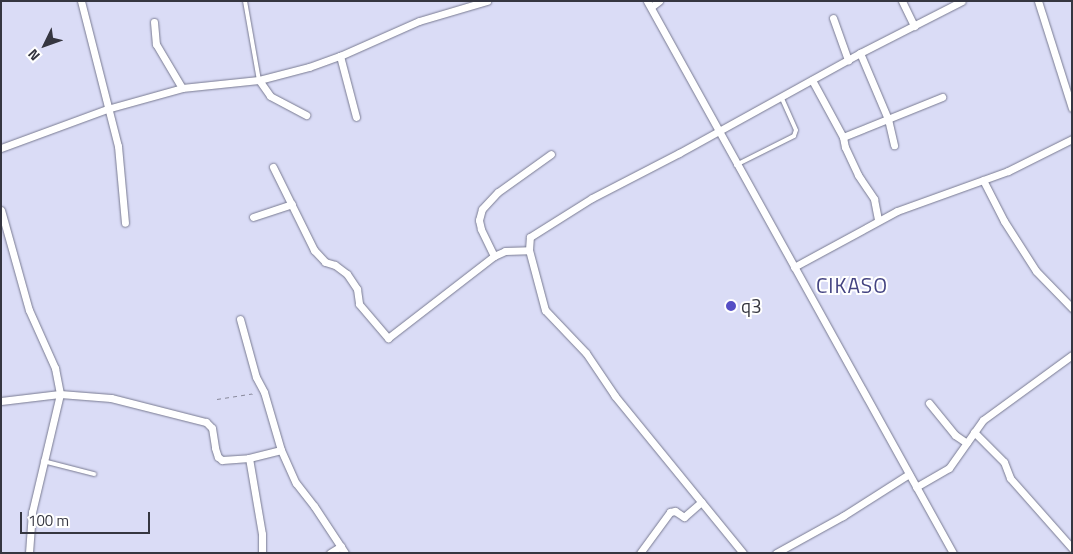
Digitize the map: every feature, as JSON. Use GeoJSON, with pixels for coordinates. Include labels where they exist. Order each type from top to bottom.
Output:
{"type":"FeatureCollection","features":[{"type":"Feature","properties":{"kind":"street"},"geometry":{"type":"LineString","coordinates":[[81,1],[118,146],[125,223]]}},
{"type":"Feature","properties":{"kind":"street"},"geometry":{"type":"LineString","coordinates":[[1,148],[108,109],[182,88],[259,80],[340,56],[418,21],[487,1]]}},
{"type":"Feature","properties":{"kind":"street"},"geometry":{"type":"LineString","coordinates":[[659,1],[649,4],[736,165],[953,553]]}},
{"type":"Feature","properties":{"kind":"street"},"geometry":{"type":"LineString","coordinates":[[902,1],[914,26]]}},
{"type":"Feature","properties":{"kind":"street"},"geometry":{"type":"LineString","coordinates":[[744,553],[616,396],[586,353],[545,310],[529,250],[530,237],[592,198],[718,132],[860,53],[962,1]]}},
{"type":"Feature","properties":{"kind":"street"},"geometry":{"type":"LineString","coordinates":[[1038,1],[1072,108]]}},
{"type":"Feature","properties":{"kind":"street"},"geometry":{"type":"LineString","coordinates":[[833,18],[848,60]]}},
{"type":"Feature","properties":{"kind":"street"},"geometry":{"type":"LineString","coordinates":[[154,22],[156,44],[182,88]]}},
{"type":"Feature","properties":{"kind":"street"},"geometry":{"type":"LineString","coordinates":[[860,53],[888,119],[894,145]]}},
{"type":"Feature","properties":{"kind":"street"},"geometry":{"type":"LineString","coordinates":[[340,56],[356,117]]}},
{"type":"Feature","properties":{"kind":"street"},"geometry":{"type":"LineString","coordinates":[[259,80],[270,96],[306,115]]}},
{"type":"Feature","properties":{"kind":"street"},"geometry":{"type":"LineString","coordinates":[[812,80],[843,137],[849,159],[874,198],[878,220]]}},
{"type":"Feature","properties":{"kind":"street"},"geometry":{"type":"LineString","coordinates":[[843,137],[942,97]]}},
{"type":"Feature","properties":{"kind":"street"},"geometry":{"type":"LineString","coordinates":[[794,266],[897,211],[1014,168],[1072,139]]}},
{"type":"Feature","properties":{"kind":"street"},"geometry":{"type":"LineString","coordinates":[[494,256],[481,229],[479,220],[482,209],[498,192],[551,154]]}},
{"type":"Feature","properties":{"kind":"street"},"geometry":{"type":"LineString","coordinates":[[273,167],[314,250],[325,262],[335,265],[347,274],[357,289],[359,304],[388,338],[494,256],[504,251],[529,250]]}},
{"type":"Feature","properties":{"kind":"street"},"geometry":{"type":"LineString","coordinates":[[983,180],[1004,220],[1036,271],[1072,308]]}},
{"type":"Feature","properties":{"kind":"street"},"geometry":{"type":"LineString","coordinates":[[253,216],[292,204]]}},
{"type":"Feature","properties":{"kind":"street"},"geometry":{"type":"LineString","coordinates":[[1,210],[29,310],[55,368],[60,394],[32,512],[29,553]]}},
{"type":"Feature","properties":{"kind":"street"},"geometry":{"type":"LineString","coordinates":[[240,319],[256,377],[264,392],[281,450],[296,483],[314,506],[343,550],[330,553]]}},
{"type":"Feature","properties":{"kind":"street"},"geometry":{"type":"LineString","coordinates":[[916,487],[949,468],[974,432],[992,413],[1072,354]]}},
{"type":"Feature","properties":{"kind":"street"},"geometry":{"type":"LineString","coordinates":[[1,401],[60,394],[111,398],[203,421],[212,428],[219,458],[223,460],[248,458],[281,450]]}},
{"type":"Feature","properties":{"kind":"street"},"geometry":{"type":"LineString","coordinates":[[928,403],[955,435],[967,443]]}},
{"type":"Feature","properties":{"kind":"street"},"geometry":{"type":"LineString","coordinates":[[974,432],[1003,460],[1010,478],[1072,548]]}},
{"type":"Feature","properties":{"kind":"street"},"geometry":{"type":"LineString","coordinates":[[248,458],[262,534],[262,553]]}},
{"type":"Feature","properties":{"kind":"street"},"geometry":{"type":"LineString","coordinates":[[776,553],[843,516],[909,474]]}},
{"type":"Feature","properties":{"kind":"street"},"geometry":{"type":"LineString","coordinates":[[640,553],[670,512],[675,511],[684,517],[701,502]]}},
{"type":"Feature","properties":{"kind":"lane"},"geometry":{"type":"LineString","coordinates":[[245,1],[259,80]]}},
{"type":"Feature","properties":{"kind":"lane"},"geometry":{"type":"LineString","coordinates":[[736,165],[794,136],[796,130],[781,97]]}},
{"type":"Feature","properties":{"kind":"lane"},"geometry":{"type":"LineString","coordinates":[[43,461],[94,474]]}},
{"type":"Feature","properties":{"kind":"path"},"geometry":{"type":"LineString","coordinates":[[216,398],[264,392]]}},
{"type":"Feature","properties":{"kind":"place","name":"q3"},"geometry":{"type":"Point","coordinates":[731,306]}},
{"type":"Feature","properties":{"kind":"district","name":"CIKASO"},"geometry":{"type":"Point","coordinates":[852,285]}}]}
